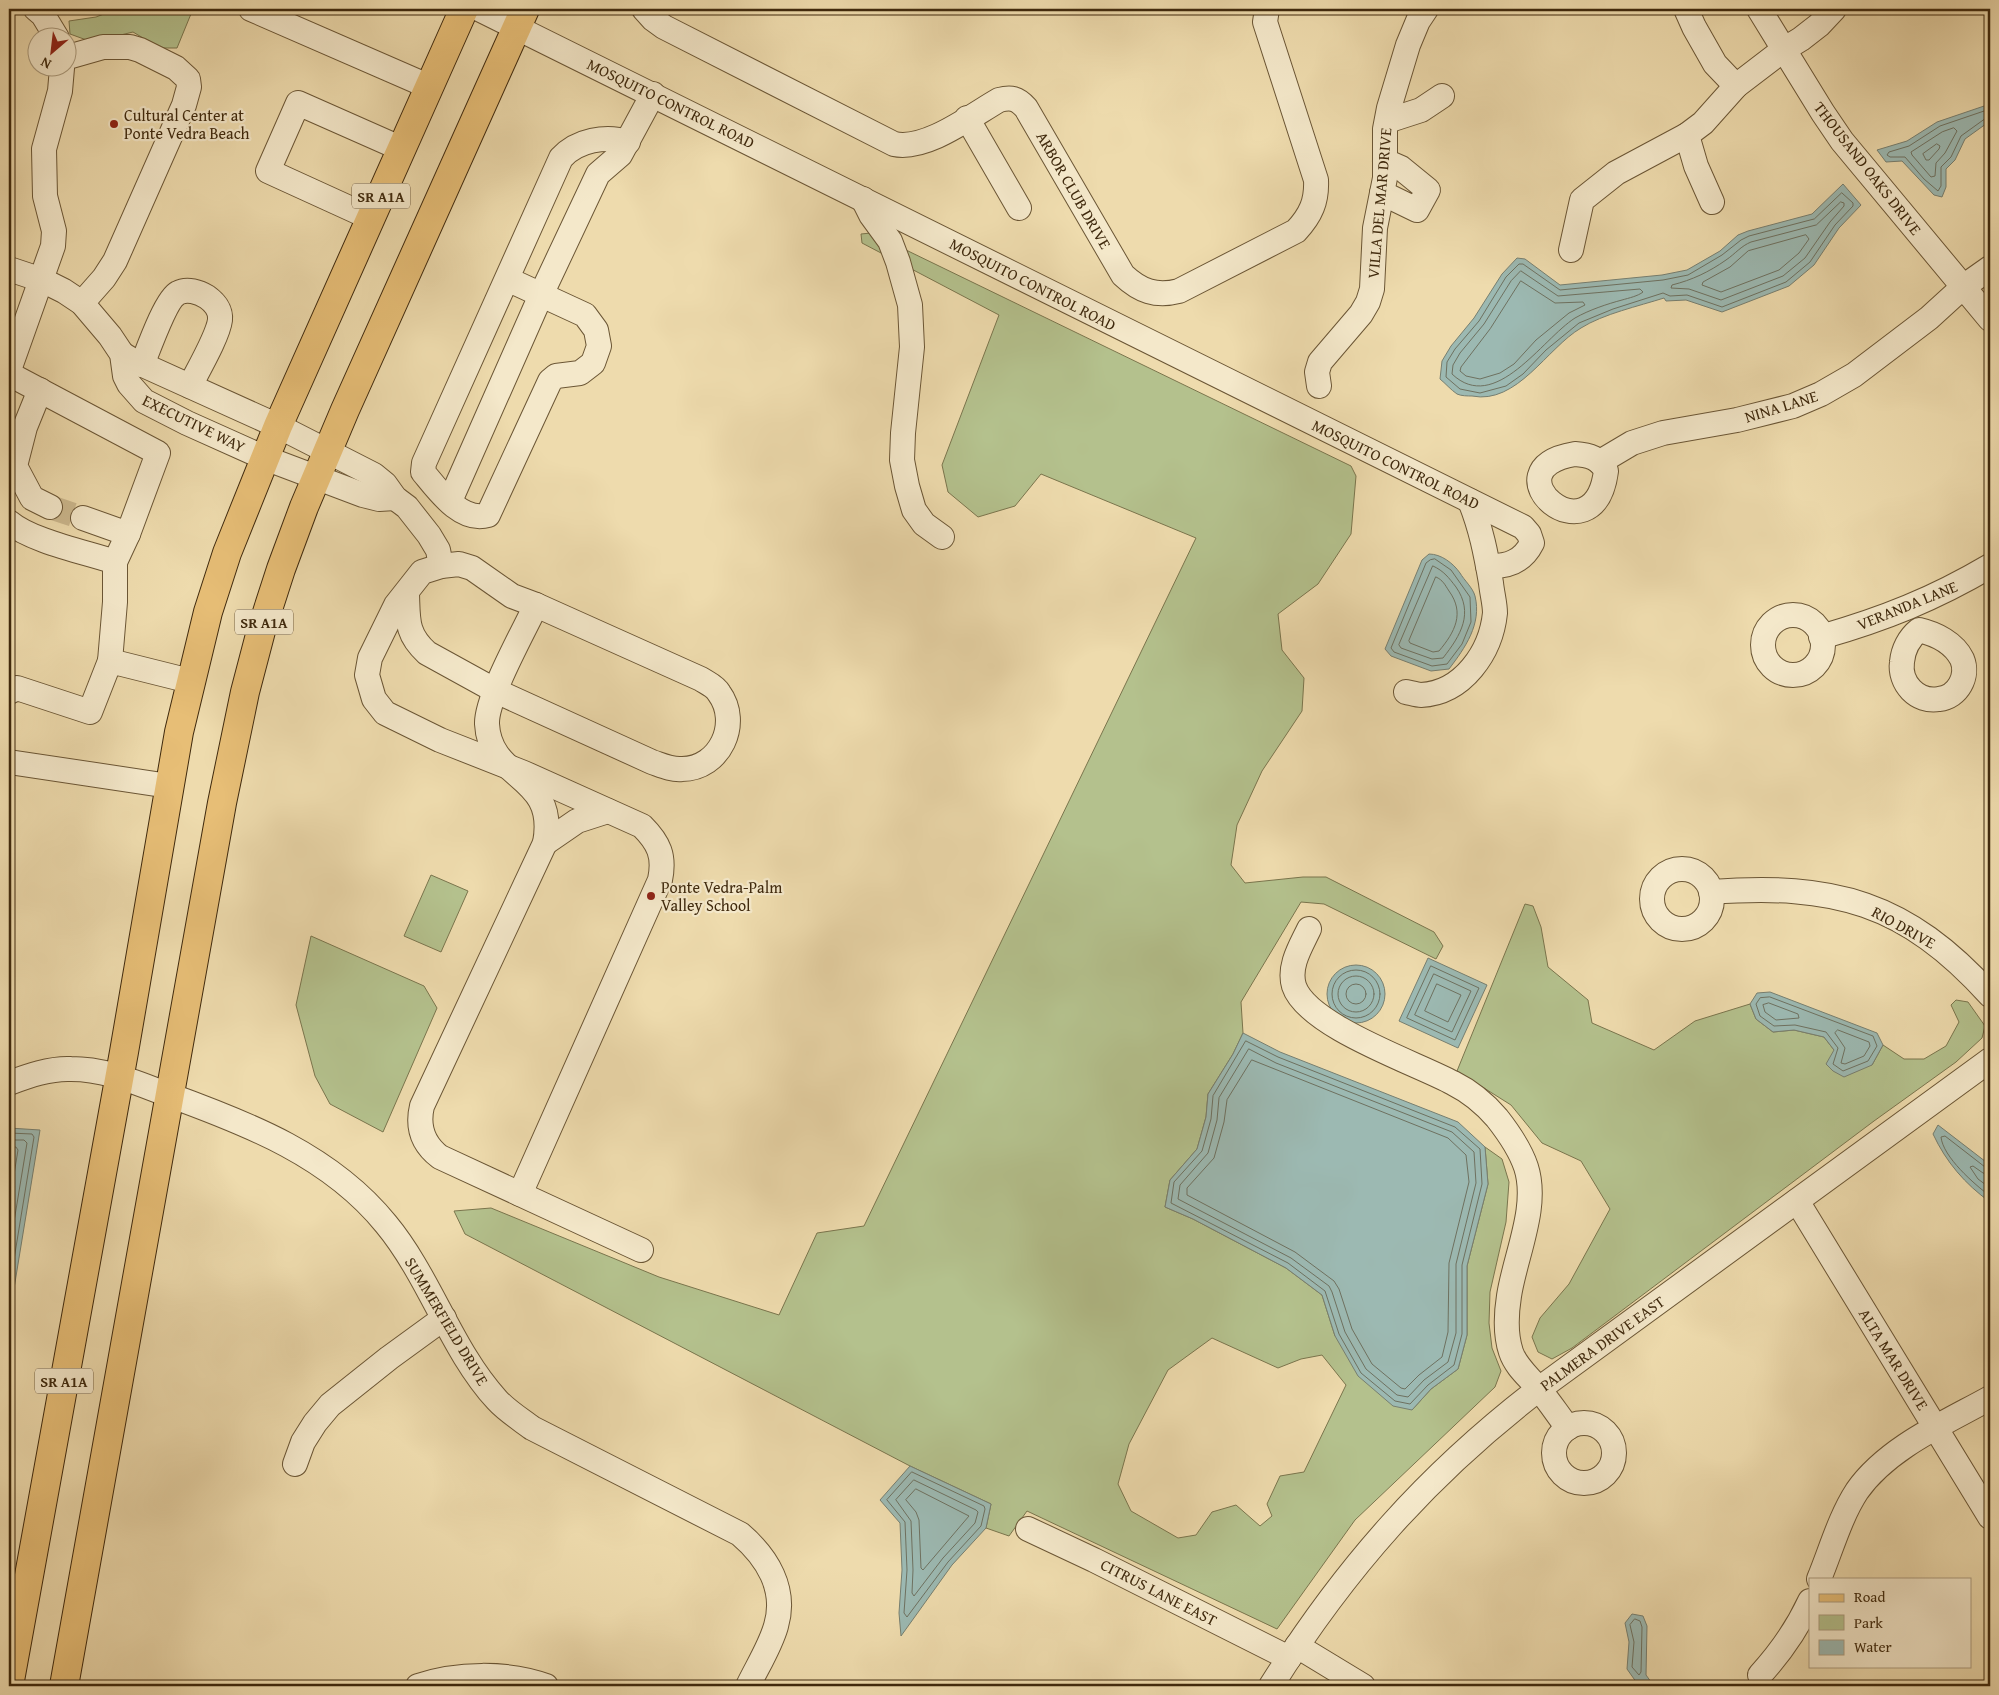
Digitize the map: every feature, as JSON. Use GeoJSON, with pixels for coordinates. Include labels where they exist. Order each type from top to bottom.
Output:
{"type":"FeatureCollection","features":[{"type":"Feature","properties":{"kind":"main road","name":"SR A1A"},"geometry":{"type":"LineString","coordinates":[[10,1686],[169,786],[190,680],[208,612],[227,553],[278,426],[464,9]]}},
{"type":"Feature","properties":{"kind":"main road","name":"SR A1A"},"geometry":{"type":"LineString","coordinates":[[64,1686],[222,803],[245,692],[261,631],[281,569],[327,451],[521,18]]}},
{"type":"Feature","properties":{"kind":"street"},"geometry":{"type":"LineString","coordinates":[[251,9],[430,87]]}},
{"type":"Feature","properties":{"kind":"street","name":"MOSQUITO CONTROL ROAD"},"geometry":{"type":"LineString","coordinates":[[479,9],[521,18],[653,94],[1523,527],[1529,534],[1532,543],[1527,553],[1517,561],[1501,566],[1488,566]]}},
{"type":"Feature","properties":{"kind":"street","name":"ARBOR CLUB DRIVE"},"geometry":{"type":"LineString","coordinates":[[644,9],[652,19],[664,26],[894,144],[904,146],[918,144],[933,138],[999,100],[1010,98],[1020,102],[1026,108],[1123,275],[1134,286],[1151,293],[1165,294],[1179,291],[1296,231],[1306,220],[1313,208],[1317,192],[1316,180],[1265,22],[1267,9]]}},
{"type":"Feature","properties":{"kind":"street","name":"VILLA DEL MAR DRIVE"},"geometry":{"type":"LineString","coordinates":[[1319,386],[1317,372],[1320,362],[1361,314],[1368,302],[1372,289],[1375,228],[1385,178],[1387,121],[1396,82],[1408,45],[1418,21],[1426,9]]}},
{"type":"Feature","properties":{"kind":"street"},"geometry":{"type":"LineString","coordinates":[[1686,9],[1715,64],[1736,86]]}},
{"type":"Feature","properties":{"kind":"street","name":"THOUSAND OAKS DRIVE"},"geometry":{"type":"LineString","coordinates":[[1759,9],[1783,50],[1842,141],[1990,319]]}},
{"type":"Feature","properties":{"kind":"street"},"geometry":{"type":"LineString","coordinates":[[1571,250],[1582,200],[1616,173],[1687,135],[1703,123],[1736,86],[1783,50],[1801,40],[1820,25],[1834,9]]}},
{"type":"Feature","properties":{"kind":"street"},"geometry":{"type":"LineString","coordinates":[[38,10],[53,28]]}},
{"type":"Feature","properties":{"kind":"street"},"geometry":{"type":"LineString","coordinates":[[78,54],[103,47],[130,47],[154,56],[176,68],[188,79],[189,87],[184,105],[115,262],[82,303]]}},
{"type":"Feature","properties":{"kind":"street"},"geometry":{"type":"LineString","coordinates":[[9,692],[17,688],[90,712],[110,661],[115,602],[115,562],[121,533],[158,453],[9,372],[53,246],[54,231],[45,196],[44,150],[60,91],[61,78]]}},
{"type":"Feature","properties":{"kind":"street"},"geometry":{"type":"LineString","coordinates":[[450,501],[541,295],[598,174],[620,155],[653,94]]}},
{"type":"Feature","properties":{"kind":"street"},"geometry":{"type":"LineString","coordinates":[[1387,121],[1421,110],[1442,96]]}},
{"type":"Feature","properties":{"kind":"street"},"geometry":{"type":"LineString","coordinates":[[371,218],[268,171],[298,103],[402,149]]}},
{"type":"Feature","properties":{"kind":"street"},"geometry":{"type":"LineString","coordinates":[[967,118],[1019,208]]}},
{"type":"Feature","properties":{"kind":"street"},"geometry":{"type":"LineString","coordinates":[[1687,135],[1696,166],[1712,202]]}},
{"type":"Feature","properties":{"kind":"street"},"geometry":{"type":"LineString","coordinates":[[507,279],[585,315],[596,330],[599,338],[598,354],[587,369],[556,376],[550,381],[488,516],[480,518],[464,512],[442,495],[423,472],[424,463],[561,158],[581,143],[618,139],[628,142]]}},
{"type":"Feature","properties":{"kind":"street"},"geometry":{"type":"LineString","coordinates":[[1382,193],[1417,210],[1428,190],[1401,168],[1385,161]]}},
{"type":"Feature","properties":{"kind":"street"},"geometry":{"type":"LineString","coordinates":[[863,199],[890,241],[910,305],[912,347],[902,460],[907,486],[914,510],[924,524],[942,537]]}},
{"type":"Feature","properties":{"kind":"street","name":"NINA LANE"},"geometry":{"type":"LineString","coordinates":[[1600,462],[1632,443],[1663,432],[1746,417],[1793,406],[1821,394],[1854,375],[1929,318],[1963,287],[1990,268]]}},
{"type":"Feature","properties":{"kind":"street","name":"EXECUTIVE WAY"},"geometry":{"type":"LineString","coordinates":[[9,269],[42,280],[82,303],[132,359],[278,426],[374,475],[385,484],[395,498],[407,507],[429,535],[438,550],[441,566]]}},
{"type":"Feature","properties":{"kind":"street"},"geometry":{"type":"LineString","coordinates":[[132,359],[174,296],[179,292],[187,291],[205,296],[217,307],[220,318],[216,332],[190,386]]}},
{"type":"Feature","properties":{"kind":"street","name":"EXECUTIVE WAY"},"geometry":{"type":"LineString","coordinates":[[132,359],[125,376],[134,392],[144,401],[265,458],[363,496],[379,499],[395,498]]}},
{"type":"Feature","properties":{"kind":"street"},"geometry":{"type":"LineString","coordinates":[[40,390],[24,427],[15,466],[32,498],[50,507]]}},
{"type":"Feature","properties":{"kind":"street"},"geometry":{"type":"LineString","coordinates":[[1406,692],[1421,695],[1458,683],[1473,668],[1488,641],[1495,612],[1480,525],[1470,501]]}},
{"type":"Feature","properties":{"kind":"street"},"geometry":{"type":"LineString","coordinates":[[83,518],[121,533]]}},
{"type":"Feature","properties":{"kind":"street"},"geometry":{"type":"LineString","coordinates":[[9,522],[16,528],[37,537],[115,562]]}},
{"type":"Feature","properties":{"kind":"street"},"geometry":{"type":"LineString","coordinates":[[407,594],[407,622],[410,632],[418,645],[427,653],[496,691],[668,767],[682,770],[702,765],[712,758],[725,740],[729,716],[719,693],[711,685],[536,605],[512,596],[472,568],[459,564],[441,566],[422,572],[412,582],[407,594],[396,605],[370,658],[367,675],[374,699],[386,713],[440,740],[505,765],[642,826],[654,838],[661,854],[662,870],[660,880],[520,1194]]}},
{"type":"Feature","properties":{"kind":"street","name":"VERANDA LANE"},"geometry":{"type":"LineString","coordinates":[[1821,637],[1878,620],[1910,607],[1958,585],[1990,566]]}},
{"type":"Feature","properties":{"kind":"street"},"geometry":{"type":"LineString","coordinates":[[536,605],[496,691],[487,722],[489,736],[505,765],[530,785],[540,798],[548,821],[545,843],[422,1106],[420,1122],[424,1138],[440,1157],[641,1250]]}},
{"type":"Feature","properties":{"kind":"street"},"geometry":{"type":"LineString","coordinates":[[1910,607],[1919,630]]}},
{"type":"Feature","properties":{"kind":"street"},"geometry":{"type":"LineString","coordinates":[[110,661],[190,680]]}},
{"type":"Feature","properties":{"kind":"street"},"geometry":{"type":"LineString","coordinates":[[9,762],[169,786]]}},
{"type":"Feature","properties":{"kind":"street"},"geometry":{"type":"LineString","coordinates":[[545,843],[577,821],[608,811]]}},
{"type":"Feature","properties":{"kind":"street","name":"RIO DRIVE"},"geometry":{"type":"LineString","coordinates":[[1711,892],[1753,889],[1806,892],[1832,896],[1866,905],[1882,911],[1917,930],[1938,945],[1966,968],[1990,995]]}},
{"type":"Feature","properties":{"kind":"street"},"geometry":{"type":"LineString","coordinates":[[1310,929],[1298,952],[1293,969],[1294,985],[1300,999],[1316,1014],[1344,1030],[1454,1083],[1475,1097],[1496,1117],[1516,1145],[1526,1167],[1530,1190],[1528,1215],[1506,1314],[1506,1334],[1512,1354],[1520,1368],[1539,1389],[1568,1428]]}},
{"type":"Feature","properties":{"kind":"street","name":"PALMERA DRIVE EAST"},"geometry":{"type":"LineString","coordinates":[[1271,1686],[1336,1590],[1371,1546],[1429,1484],[1470,1445],[1539,1389],[1990,1060]]}},
{"type":"Feature","properties":{"kind":"street","name":"SUMMERFIELD DRIVE"},"geometry":{"type":"LineString","coordinates":[[9,1083],[26,1076],[69,1068],[119,1075],[208,1108],[248,1126],[311,1158],[333,1172],[364,1199],[387,1225],[414,1265],[476,1374],[497,1400],[532,1428],[740,1534],[756,1547],[768,1564],[776,1582],[779,1611],[771,1639],[748,1686]]}},
{"type":"Feature","properties":{"kind":"street","name":"ALTA MAR DRIVE"},"geometry":{"type":"LineString","coordinates":[[1797,1201],[1990,1517]]}},
{"type":"Feature","properties":{"kind":"street"},"geometry":{"type":"LineString","coordinates":[[295,1464],[303,1442],[315,1423],[330,1405],[389,1358],[444,1318]]}},
{"type":"Feature","properties":{"kind":"street"},"geometry":{"type":"LineString","coordinates":[[1819,1578],[1847,1510],[1869,1476],[1892,1455],[1990,1398]]}},
{"type":"Feature","properties":{"kind":"street","name":"CITRUS LANE EAST"},"geometry":{"type":"LineString","coordinates":[[1028,1529],[1363,1686]]}},
{"type":"Feature","properties":{"kind":"street"},"geometry":{"type":"LineString","coordinates":[[1760,1675],[1797,1628],[1809,1603]]}},
{"type":"Feature","properties":{"kind":"street"},"geometry":{"type":"LineString","coordinates":[[418,1686],[464,1677],[493,1675],[519,1678],[546,1686]]}},
{"type":"Feature","properties":{"kind":"green space"},"geometry":{"type":"Polygon","coordinates":[[[117,9],[193,9],[177,48],[160,48],[133,32],[92,42],[78,37],[78,28],[70,28],[69,21],[96,17],[117,9]]]}},
{"type":"Feature","properties":{"kind":"green space"},"geometry":{"type":"Polygon","coordinates":[[[871,233],[1351,466],[1356,476],[1351,534],[1318,584],[1278,614],[1282,650],[1304,678],[1302,711],[1262,771],[1237,825],[1231,865],[1245,883],[1303,877],[1326,877],[1434,932],[1443,946],[1436,959],[1324,904],[1301,902],[1241,1002],[1243,1033],[1233,1054],[1208,1094],[1206,1117],[1197,1149],[1170,1180],[1165,1207],[1193,1219],[1286,1268],[1322,1295],[1335,1336],[1412,1410],[1431,1389],[1458,1369],[1467,1335],[1467,1266],[1488,1184],[1485,1147],[1502,1159],[1509,1182],[1506,1222],[1490,1292],[1489,1323],[1492,1348],[1501,1371],[1495,1387],[1355,1520],[1277,1629],[1027,1511],[1009,1536],[986,1528],[991,1504],[910,1466],[465,1234],[454,1211],[491,1208],[659,1277],[779,1315],[817,1233],[864,1226],[1196,538],[1041,474],[1015,506],[978,517],[948,492],[942,465],[999,315],[862,243],[861,234],[871,233]],[[1212,1338],[1168,1370],[1129,1444],[1118,1484],[1131,1511],[1178,1538],[1196,1535],[1212,1512],[1236,1505],[1260,1526],[1272,1516],[1267,1504],[1280,1476],[1304,1472],[1346,1385],[1322,1355],[1301,1359],[1278,1368],[1212,1338]]]}},
{"type":"Feature","properties":{"kind":"green space"},"geometry":{"type":"Polygon","coordinates":[[[431,875],[468,891],[441,952],[404,936],[431,875]]]}},
{"type":"Feature","properties":{"kind":"green space"},"geometry":{"type":"Polygon","coordinates":[[[1525,904],[1533,906],[1541,927],[1548,967],[1588,1000],[1592,1023],[1654,1050],[1695,1021],[1750,1004],[1756,1019],[1773,1032],[1794,1030],[1824,1037],[1834,1050],[1872,1065],[1883,1045],[1904,1059],[1924,1059],[1946,1046],[1959,1022],[1951,1005],[1956,1000],[1968,1002],[1985,1026],[1982,1038],[1956,1062],[1874,1121],[1572,1348],[1552,1359],[1538,1352],[1532,1337],[1540,1318],[1569,1284],[1610,1209],[1581,1161],[1542,1143],[1511,1105],[1457,1071],[1525,904]]]}},
{"type":"Feature","properties":{"kind":"green space"},"geometry":{"type":"Polygon","coordinates":[[[311,936],[424,986],[437,1008],[383,1132],[330,1104],[315,1076],[296,1005],[311,936]]]}},
{"type":"Feature","properties":{"kind":"water"},"geometry":{"type":"Polygon","coordinates":[[[1990,104],[1990,121],[1965,139],[1955,160],[1946,169],[1946,187],[1942,197],[1934,195],[1902,161],[1886,162],[1877,150],[1907,141],[1937,122],[1990,104]]]}},
{"type":"Feature","properties":{"kind":"water"},"geometry":{"type":"Polygon","coordinates":[[[1843,184],[1861,205],[1839,228],[1814,265],[1789,286],[1722,312],[1686,300],[1666,301],[1664,298],[1610,314],[1590,323],[1568,337],[1517,384],[1503,392],[1488,396],[1459,395],[1440,379],[1442,361],[1451,346],[1474,318],[1502,274],[1517,258],[1525,259],[1560,285],[1662,275],[1687,270],[1720,251],[1738,235],[1812,214],[1843,184]]]}},
{"type":"Feature","properties":{"kind":"water"},"geometry":{"type":"Polygon","coordinates":[[[1429,554],[1442,557],[1457,569],[1474,593],[1477,606],[1471,635],[1455,661],[1449,669],[1431,671],[1391,656],[1385,649],[1422,560],[1429,554]]]}},
{"type":"Feature","properties":{"kind":"water"},"geometry":{"type":"Polygon","coordinates":[[[1428,958],[1487,985],[1458,1048],[1399,1021],[1428,958]]]}},
{"type":"Feature","properties":{"kind":"water"},"geometry":{"type":"Polygon","coordinates":[[[1350,965],[1362,965],[1377,973],[1385,988],[1385,1000],[1377,1015],[1362,1023],[1350,1023],[1335,1015],[1327,1000],[1327,988],[1335,973],[1350,965]]]}},
{"type":"Feature","properties":{"kind":"water"},"geometry":{"type":"Polygon","coordinates":[[[1770,992],[1877,1033],[1883,1045],[1872,1065],[1844,1077],[1833,1071],[1826,1064],[1834,1050],[1824,1037],[1794,1030],[1773,1032],[1756,1019],[1750,1004],[1757,993],[1770,992]]]}},
{"type":"Feature","properties":{"kind":"water"},"geometry":{"type":"Polygon","coordinates":[[[1243,1033],[1280,1052],[1458,1122],[1485,1147],[1488,1184],[1467,1266],[1467,1335],[1458,1369],[1431,1389],[1412,1410],[1393,1406],[1358,1376],[1335,1336],[1322,1295],[1286,1268],[1193,1219],[1165,1207],[1170,1180],[1197,1149],[1206,1117],[1208,1094],[1233,1054],[1243,1033]]]}},
{"type":"Feature","properties":{"kind":"water"},"geometry":{"type":"Polygon","coordinates":[[[1938,1125],[1990,1165],[1990,1202],[1972,1188],[1950,1163],[1933,1134],[1938,1125]]]}},
{"type":"Feature","properties":{"kind":"water"},"geometry":{"type":"Polygon","coordinates":[[[9,1128],[40,1130],[9,1319],[9,1128]]]}},
{"type":"Feature","properties":{"kind":"water"},"geometry":{"type":"Polygon","coordinates":[[[910,1466],[991,1504],[986,1528],[952,1565],[901,1636],[899,1613],[902,1570],[900,1523],[880,1500],[910,1466]]]}},
{"type":"Feature","properties":{"kind":"water"},"geometry":{"type":"Polygon","coordinates":[[[1632,1614],[1643,1616],[1647,1626],[1646,1675],[1654,1686],[1639,1686],[1627,1669],[1629,1642],[1625,1623],[1632,1614]]]}},
{"type":"Feature","properties":{"kind":"tunnel"},"geometry":{"type":"LineString","coordinates":[[50,507],[83,518]]}},
{"type":"Feature","properties":{"kind":"place","name":"Cultural Center at Ponte Vedra Beach"},"geometry":{"type":"Point","coordinates":[114,124]}},
{"type":"Feature","properties":{"kind":"place","name":"Ponte Vedra-Palm Valley School"},"geometry":{"type":"Point","coordinates":[651,896]}}]}
